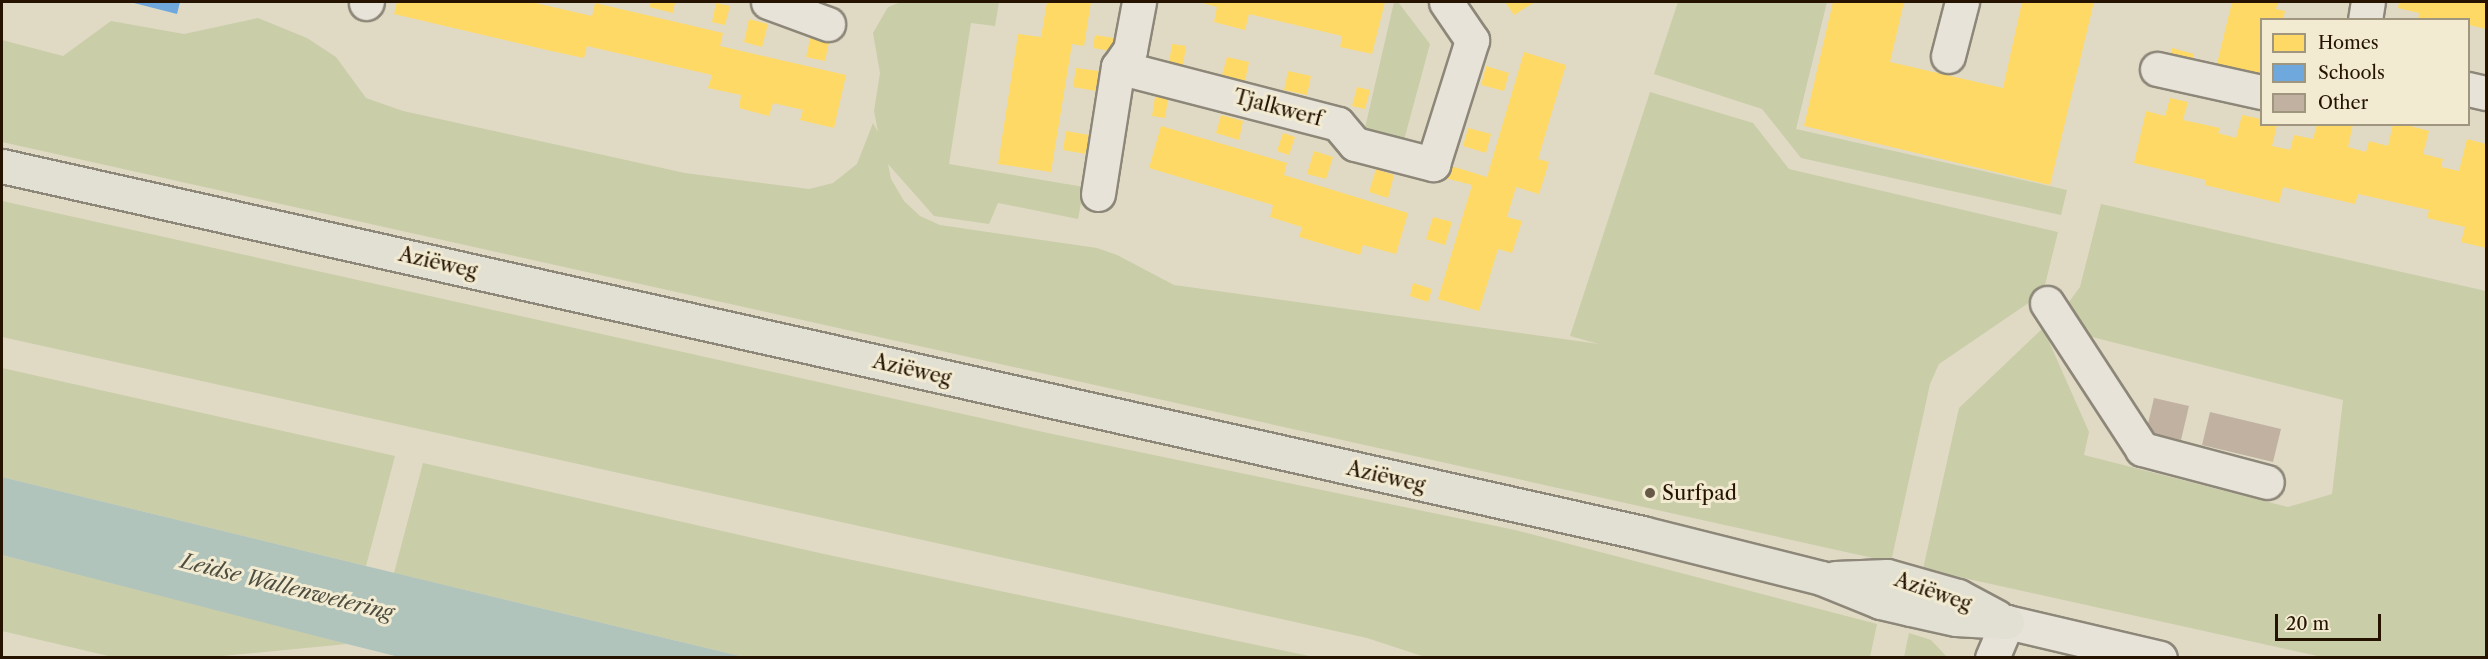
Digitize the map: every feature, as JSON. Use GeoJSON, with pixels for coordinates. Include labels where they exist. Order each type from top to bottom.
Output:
{"type":"FeatureCollection","features":[{"type":"Feature","properties":{"kind":"main road","name":"Aziëweg"},"geometry":{"type":"LineString","coordinates":[[2,166],[1630,531],[1821,578],[1898,593],[1956,619],[2007,622]]}},
{"type":"Feature","properties":{"kind":"street"},"geometry":{"type":"LineString","coordinates":[[768,2],[828,24]]}},
{"type":"Feature","properties":{"kind":"street"},"geometry":{"type":"LineString","coordinates":[[1098,194],[1118,67],[1130,50],[1138,2]]}},
{"type":"Feature","properties":{"kind":"street","name":"Tjalkwerf"},"geometry":{"type":"LineString","coordinates":[[1118,67],[1338,124],[1355,144],[1433,164],[1472,40],[1446,2]]}},
{"type":"Feature","properties":{"kind":"street"},"geometry":{"type":"LineString","coordinates":[[1948,56],[1962,2]]}},
{"type":"Feature","properties":{"kind":"street"},"geometry":{"type":"LineString","coordinates":[[2365,18],[2368,2]]}},
{"type":"Feature","properties":{"kind":"street"},"geometry":{"type":"LineString","coordinates":[[2157,69],[2260,92]]}},
{"type":"Feature","properties":{"kind":"street"},"geometry":{"type":"LineString","coordinates":[[2470,89],[2487,93]]}},
{"type":"Feature","properties":{"kind":"street"},"geometry":{"type":"LineString","coordinates":[[2047,303],[2142,449],[2267,482]]}},
{"type":"Feature","properties":{"kind":"street"},"geometry":{"type":"LineString","coordinates":[[1992,657],[2007,622]]}},
{"type":"Feature","properties":{"kind":"street"},"geometry":{"type":"LineString","coordinates":[[2007,622],[2010,657]]}},
{"type":"Feature","properties":{"kind":"street","name":"Aziëweg"},"geometry":{"type":"LineString","coordinates":[[2007,622],[2160,657]]}},
{"type":"Feature","properties":{"kind":"green space"},"geometry":{"type":"Polygon","coordinates":[[[901,2],[999,2],[995,26],[971,23],[949,164],[1084,187],[1078,219],[998,203],[989,224],[934,216],[888,164],[891,179],[904,201],[920,216],[940,225],[1097,248],[1117,255],[1174,285],[1599,344],[1570,336],[1650,92],[1753,123],[1789,169],[2058,232],[2045,285],[2036,298],[1939,364],[1930,384],[1891,562],[2,142],[2,40],[63,56],[111,21],[184,34],[258,18],[307,38],[336,57],[366,98],[403,111],[685,173],[809,189],[833,183],[857,164],[873,123],[878,132],[874,111],[880,73],[873,33],[888,7],[901,2]]]}},
{"type":"Feature","properties":{"kind":"green space"},"geometry":{"type":"Polygon","coordinates":[[[1394,2],[1398,2],[1430,44],[1404,140],[1365,128],[1394,2]]]}},
{"type":"Feature","properties":{"kind":"green space"},"geometry":{"type":"Polygon","coordinates":[[[1678,2],[1827,2],[1796,129],[2067,190],[2061,215],[1801,158],[1762,109],[1654,74],[1678,2]]]}},
{"type":"Feature","properties":{"kind":"green space"},"geometry":{"type":"Polygon","coordinates":[[[2,201],[1057,435],[1515,530],[1877,624],[1870,657],[1425,657],[1367,638],[2,337],[2,201]]]}},
{"type":"Feature","properties":{"kind":"green space"},"geometry":{"type":"Polygon","coordinates":[[[2101,204],[2486,291],[2486,657],[2322,657],[1923,569],[1959,408],[2043,328],[2089,432],[2084,455],[2288,507],[2332,494],[2343,400],[2088,336],[2066,306],[2080,287],[2101,204]]]}},
{"type":"Feature","properties":{"kind":"green space"},"geometry":{"type":"Polygon","coordinates":[[[2,368],[395,456],[366,566],[2,477],[2,368]]]}},
{"type":"Feature","properties":{"kind":"green space"},"geometry":{"type":"Polygon","coordinates":[[[423,463],[824,554],[1314,657],[744,657],[394,573],[423,463]]]}},
{"type":"Feature","properties":{"kind":"green space"},"geometry":{"type":"Polygon","coordinates":[[[2,555],[347,644],[212,657],[117,658],[2,631],[2,555]]]}},
{"type":"Feature","properties":{"kind":"green space"},"geometry":{"type":"Polygon","coordinates":[[[1909,633],[1931,640],[1947,657],[1904,657],[1909,633]]]}},
{"type":"Feature","properties":{"kind":"water","name":"Leidse Wallenwetering"},"geometry":{"type":"Polygon","coordinates":[[[2,477],[744,657],[403,658],[2,555],[2,477]]]}},
{"type":"Feature","properties":{"kind":"building: Homes"},"geometry":{"type":"Polygon","coordinates":[[[397,2],[531,2],[592,16],[595,3],[723,33],[720,46],[846,75],[834,128],[800,120],[803,110],[773,103],[769,116],[739,108],[741,95],[708,88],[712,75],[587,46],[584,58],[551,51],[394,14],[397,2]]]}},
{"type":"Feature","properties":{"kind":"building: Homes"},"geometry":{"type":"Polygon","coordinates":[[[651,2],[675,2],[673,13],[649,7],[651,2]]]}},
{"type":"Feature","properties":{"kind":"building: Homes"},"geometry":{"type":"Polygon","coordinates":[[[1047,2],[1091,2],[1084,46],[1072,44],[1051,172],[998,164],[1018,34],[1041,37],[1047,2]]]}},
{"type":"Feature","properties":{"kind":"building: Homes"},"geometry":{"type":"Polygon","coordinates":[[[1199,2],[1385,2],[1372,54],[1340,47],[1342,36],[1249,14],[1245,30],[1214,22],[1217,7],[1199,2]]]}},
{"type":"Feature","properties":{"kind":"building: Homes"},"geometry":{"type":"Polygon","coordinates":[[[1505,2],[1535,2],[1514,15],[1505,2]]]}},
{"type":"Feature","properties":{"kind":"building: Homes"},"geometry":{"type":"Polygon","coordinates":[[[1833,2],[1904,2],[1890,62],[2003,88],[2022,2],[2094,2],[2050,185],[1804,126],[1833,2]]]}},
{"type":"Feature","properties":{"kind":"building: Homes"},"geometry":{"type":"Polygon","coordinates":[[[2232,2],[2278,2],[2276,9],[2285,11],[2283,18],[2260,18],[2260,83],[2215,72],[2232,2]]]}},
{"type":"Feature","properties":{"kind":"building: Homes"},"geometry":{"type":"Polygon","coordinates":[[[2399,2],[2486,2],[2486,29],[2470,25],[2470,18],[2418,18],[2419,13],[2398,8],[2399,2]]]}},
{"type":"Feature","properties":{"kind":"building: Homes"},"geometry":{"type":"Polygon","coordinates":[[[716,3],[730,6],[725,25],[712,22],[716,3]]]}},
{"type":"Feature","properties":{"kind":"building: Homes"},"geometry":{"type":"Polygon","coordinates":[[[749,19],[768,24],[762,47],[744,42],[749,19]]]}},
{"type":"Feature","properties":{"kind":"building: Homes"},"geometry":{"type":"Polygon","coordinates":[[[811,34],[830,38],[825,61],[806,57],[811,34]]]}},
{"type":"Feature","properties":{"kind":"building: Homes"},"geometry":{"type":"Polygon","coordinates":[[[1095,35],[1114,38],[1111,51],[1093,48],[1095,35]]]}},
{"type":"Feature","properties":{"kind":"building: Homes"},"geometry":{"type":"Polygon","coordinates":[[[1172,44],[1186,46],[1183,65],[1169,63],[1172,44]]]}},
{"type":"Feature","properties":{"kind":"building: Homes"},"geometry":{"type":"Polygon","coordinates":[[[2172,48],[2194,54],[2192,66],[2169,61],[2172,48]]]}},
{"type":"Feature","properties":{"kind":"building: Homes"},"geometry":{"type":"Polygon","coordinates":[[[1524,52],[1566,65],[1538,159],[1549,162],[1539,194],[1516,187],[1507,217],[1522,221],[1512,253],[1498,249],[1479,311],[1438,299],[1472,185],[1445,178],[1448,165],[1487,177],[1524,52]]]}},
{"type":"Feature","properties":{"kind":"building: Homes"},"geometry":{"type":"Polygon","coordinates":[[[1227,57],[1249,62],[1245,81],[1222,75],[1227,57]]]}},
{"type":"Feature","properties":{"kind":"building: Homes"},"geometry":{"type":"Polygon","coordinates":[[[1486,66],[1509,73],[1504,91],[1481,85],[1486,66]]]}},
{"type":"Feature","properties":{"kind":"building: Homes"},"geometry":{"type":"Polygon","coordinates":[[[1076,68],[1099,71],[1096,91],[1073,87],[1076,68]]]}},
{"type":"Feature","properties":{"kind":"building: Homes"},"geometry":{"type":"Polygon","coordinates":[[[1288,71],[1311,76],[1307,95],[1284,90],[1288,71]]]}},
{"type":"Feature","properties":{"kind":"building: Homes"},"geometry":{"type":"Polygon","coordinates":[[[1357,87],[1370,90],[1365,109],[1352,106],[1357,87]]]}},
{"type":"Feature","properties":{"kind":"building: Homes"},"geometry":{"type":"Polygon","coordinates":[[[1155,97],[1168,99],[1165,118],[1152,116],[1155,97]]]}},
{"type":"Feature","properties":{"kind":"building: Homes"},"geometry":{"type":"Polygon","coordinates":[[[2170,98],[2188,102],[2183,120],[2220,128],[2218,133],[2236,138],[2242,115],[2260,119],[2260,126],[2277,126],[2272,146],[2290,150],[2294,135],[2313,139],[2316,126],[2353,126],[2348,147],[2366,152],[2369,141],[2388,146],[2393,126],[2410,126],[2429,131],[2423,154],[2443,159],[2441,167],[2459,171],[2467,139],[2486,144],[2486,248],[2461,242],[2465,227],[2427,218],[2429,210],[2358,194],[2355,204],[2283,187],[2279,203],[2205,185],[2206,180],[2134,163],[2146,111],[2165,116],[2170,98]]]}},
{"type":"Feature","properties":{"kind":"building: Homes"},"geometry":{"type":"Polygon","coordinates":[[[1221,115],[1243,121],[1239,140],[1216,133],[1221,115]]]}},
{"type":"Feature","properties":{"kind":"building: Homes"},"geometry":{"type":"Polygon","coordinates":[[[1161,126],[1287,163],[1284,175],[1408,213],[1396,254],[1363,245],[1360,255],[1299,237],[1302,227],[1270,217],[1273,205],[1149,168],[1161,126]]]}},
{"type":"Feature","properties":{"kind":"building: Homes"},"geometry":{"type":"Polygon","coordinates":[[[1468,128],[1491,134],[1486,153],[1463,146],[1468,128]]]}},
{"type":"Feature","properties":{"kind":"building: Homes"},"geometry":{"type":"Polygon","coordinates":[[[1066,131],[1089,135],[1086,154],[1063,150],[1066,131]]]}},
{"type":"Feature","properties":{"kind":"building: Homes"},"geometry":{"type":"Polygon","coordinates":[[[1283,133],[1295,137],[1289,155],[1277,151],[1283,133]]]}},
{"type":"Feature","properties":{"kind":"building: Homes"},"geometry":{"type":"Polygon","coordinates":[[[1314,151],[1333,157],[1326,179],[1307,174],[1314,151]]]}},
{"type":"Feature","properties":{"kind":"building: Homes"},"geometry":{"type":"Polygon","coordinates":[[[1376,169],[1394,175],[1388,198],[1369,192],[1376,169]]]}},
{"type":"Feature","properties":{"kind":"building: Homes"},"geometry":{"type":"Polygon","coordinates":[[[1433,217],[1452,222],[1445,245],[1426,239],[1433,217]]]}},
{"type":"Feature","properties":{"kind":"building: Homes"},"geometry":{"type":"Polygon","coordinates":[[[1413,283],[1432,289],[1428,302],[1410,296],[1413,283]]]}},
{"type":"Feature","properties":{"kind":"building: Schools"},"geometry":{"type":"Polygon","coordinates":[[[130,2],[180,2],[177,14],[130,2]]]}},
{"type":"Feature","properties":{"kind":"building: Other"},"geometry":{"type":"Polygon","coordinates":[[[2154,398],[2189,406],[2181,440],[2146,432],[2154,398]]]}},
{"type":"Feature","properties":{"kind":"building: Other"},"geometry":{"type":"Polygon","coordinates":[[[2210,412],[2281,429],[2273,462],[2202,445],[2210,412]]]}},
{"type":"Feature","properties":{"kind":"place","name":"Surfpad"},"geometry":{"type":"Point","coordinates":[1650,493]}}]}
